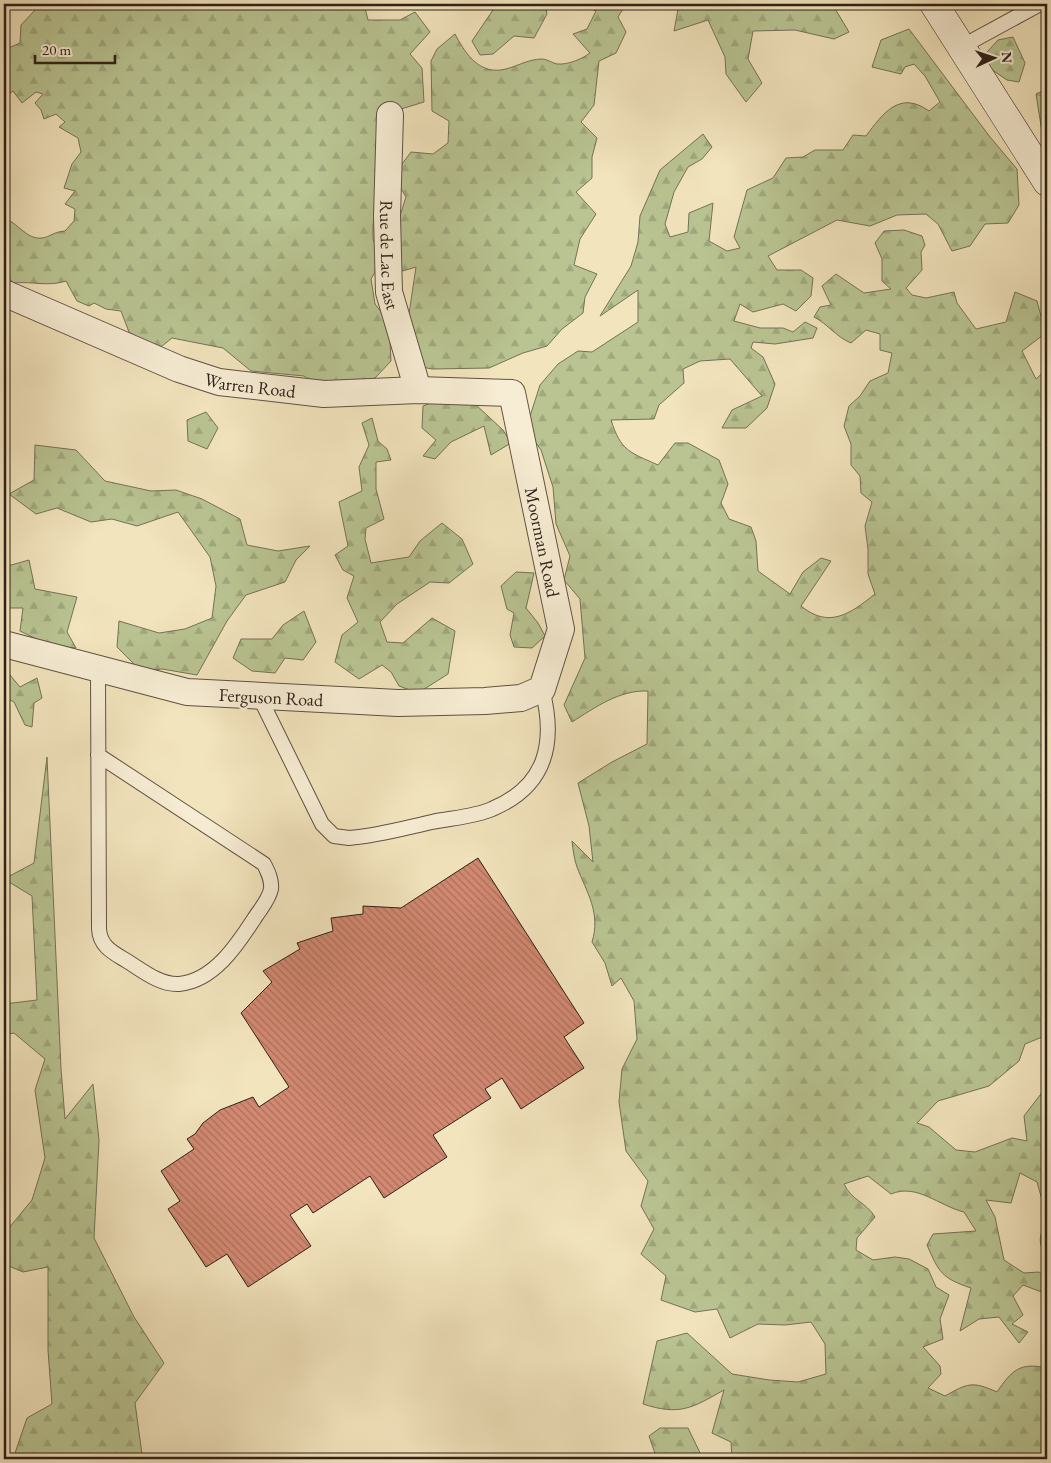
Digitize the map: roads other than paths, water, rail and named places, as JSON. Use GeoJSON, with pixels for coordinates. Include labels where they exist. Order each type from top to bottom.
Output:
{"type":"FeatureCollection","features":[{"type":"Feature","properties":{"kind":"street"},"geometry":{"type":"LineString","coordinates":[[934,4],[1047,182]]}},
{"type":"Feature","properties":{"kind":"street","name":"Rue de Lac East"},"geometry":{"type":"LineString","coordinates":[[390,115],[387,216],[389,292],[418,390]]}},
{"type":"Feature","properties":{"kind":"street","name":"Warren Road"},"geometry":{"type":"LineString","coordinates":[[4,293],[179,369],[219,382],[324,394],[418,390],[512,393]]}},
{"type":"Feature","properties":{"kind":"street","name":"Moorman Road"},"geometry":{"type":"LineString","coordinates":[[512,393],[560,629],[542,689]]}},
{"type":"Feature","properties":{"kind":"street","name":"Ferguson Road"},"geometry":{"type":"LineString","coordinates":[[4,644],[187,692],[398,703],[485,701],[521,698],[542,689]]}},
{"type":"Feature","properties":{"kind":"lane"},"geometry":{"type":"LineString","coordinates":[[961,47],[1040,4]]}},
{"type":"Feature","properties":{"kind":"lane"},"geometry":{"type":"LineString","coordinates":[[98,669],[98,755],[100,937],[108,949],[154,978],[177,984],[196,979],[219,964],[241,939],[270,895],[269,873],[264,864],[98,755]]}},
{"type":"Feature","properties":{"kind":"lane"},"geometry":{"type":"LineString","coordinates":[[259,696],[322,824],[334,836],[349,838],[491,810],[523,790],[539,770],[547,750],[549,714],[542,689]]}}]}
